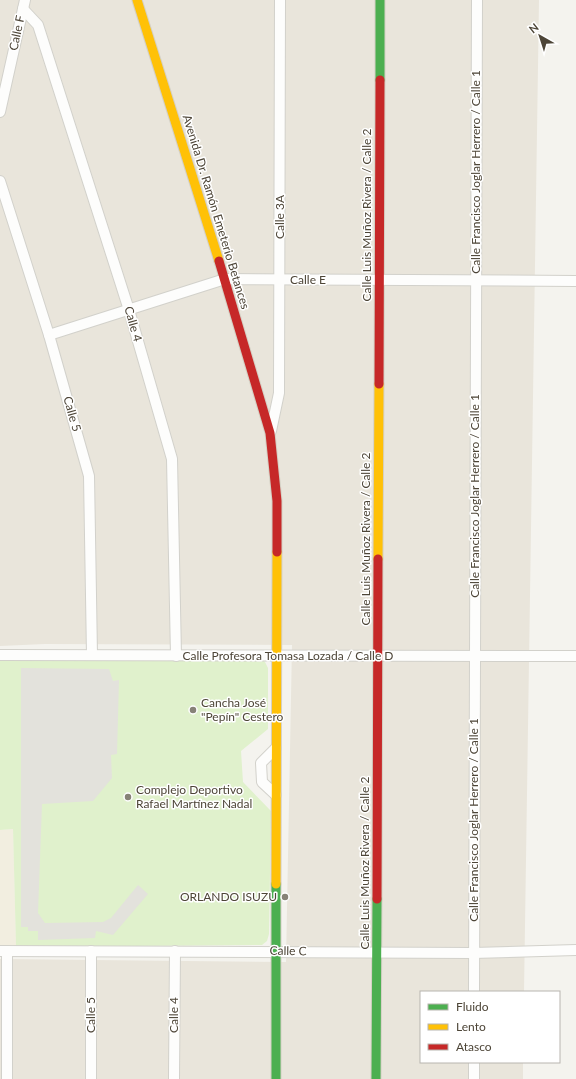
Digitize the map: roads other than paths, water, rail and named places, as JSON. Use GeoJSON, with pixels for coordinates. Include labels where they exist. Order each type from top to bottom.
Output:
{"type":"FeatureCollection","features":[{"type":"Feature","properties":{"kind":"street","name":"Avenida Dr. Ramón Emeterio Betances"},"geometry":{"type":"LineString","coordinates":[[137,0],[225,279],[270,433],[277,501],[276,1079]]}},
{"type":"Feature","properties":{"kind":"street","name":"Calle 3A"},"geometry":{"type":"LineString","coordinates":[[270,433],[279,393],[280,0]]}},
{"type":"Feature","properties":{"kind":"street","name":"Calle Luis Muñoz Rivera / Calle 2"},"geometry":{"type":"LineString","coordinates":[[376,1079],[380,0]]}},
{"type":"Feature","properties":{"kind":"street","name":"Calle Francisco Joglar Herrero / Calle 1"},"geometry":{"type":"LineString","coordinates":[[474,991],[477,0]]}},
{"type":"Feature","properties":{"kind":"street","name":"Calle F"},"geometry":{"type":"LineString","coordinates":[[0,112],[24,4]]}},
{"type":"Feature","properties":{"kind":"street","name":"Calle 4"},"geometry":{"type":"LineString","coordinates":[[24,4],[38,25],[129,310],[172,460],[176,656]]}},
{"type":"Feature","properties":{"kind":"street","name":"Calle 5"},"geometry":{"type":"LineString","coordinates":[[0,181],[49,335],[89,476],[92,655]]}},
{"type":"Feature","properties":{"kind":"street","name":"Calle E"},"geometry":{"type":"LineString","coordinates":[[49,335],[225,279],[576,280]]}},
{"type":"Feature","properties":{"kind":"street","name":"Calle Profesora Tomasa Lozada / Calle D"},"geometry":{"type":"LineString","coordinates":[[0,655],[576,656]]}},
{"type":"Feature","properties":{"kind":"street"},"geometry":{"type":"LineString","coordinates":[[276,748],[261,763],[262,782],[276,795]]}},
{"type":"Feature","properties":{"kind":"street","name":"Calle C"},"geometry":{"type":"LineString","coordinates":[[4,951],[474,953],[576,950]]}},
{"type":"Feature","properties":{"kind":"street"},"geometry":{"type":"LineString","coordinates":[[4,951],[7,1079]]}},
{"type":"Feature","properties":{"kind":"street","name":"Calle 5"},"geometry":{"type":"LineString","coordinates":[[91,951],[91,1079]]}},
{"type":"Feature","properties":{"kind":"street","name":"Calle 4"},"geometry":{"type":"LineString","coordinates":[[174,951],[174,1079]]}},
{"type":"Feature","properties":{"kind":"street"},"geometry":{"type":"LineString","coordinates":[[474,1063],[474,1079]]}},
{"type":"Feature","properties":{"kind":"place","name":"Cancha José \"Pepín\" Cestero"},"geometry":{"type":"Point","coordinates":[193,710]}},
{"type":"Feature","properties":{"kind":"place","name":"Complejo Deportivo Rafael Martínez Nadal"},"geometry":{"type":"Point","coordinates":[128,797]}},
{"type":"Feature","properties":{"kind":"place","name":"ORLANDO ISUZU"},"geometry":{"type":"Point","coordinates":[285,897]}}]}
